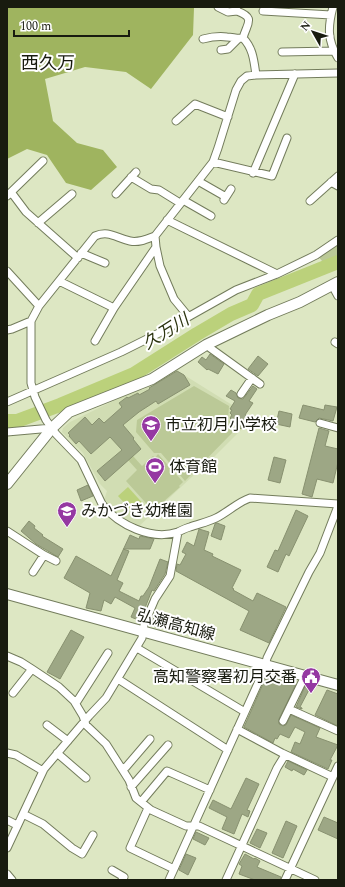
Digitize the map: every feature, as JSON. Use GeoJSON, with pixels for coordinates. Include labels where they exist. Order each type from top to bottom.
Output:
{"type":"FeatureCollection","features":[{"type":"Feature","properties":{"kind":"street"},"geometry":{"type":"LineString","coordinates":[[218,7],[228,12],[237,9],[246,14],[249,18],[249,24],[241,38],[228,49],[221,50]]}},
{"type":"Feature","properties":{"kind":"street"},"geometry":{"type":"LineString","coordinates":[[333,7],[328,28],[334,51],[338,58]]}},
{"type":"Feature","properties":{"kind":"street"},"geometry":{"type":"LineString","coordinates":[[262,11],[331,15]]}},
{"type":"Feature","properties":{"kind":"street"},"geometry":{"type":"LineString","coordinates":[[203,39],[215,37],[241,38],[248,43],[252,52],[256,75]]}},
{"type":"Feature","properties":{"kind":"street"},"geometry":{"type":"LineString","coordinates":[[282,52],[334,51]]}},
{"type":"Feature","properties":{"kind":"street"},"geometry":{"type":"LineString","coordinates":[[169,880],[266,665],[267,658],[320,553],[338,505],[250,498],[242,501],[214,519],[178,532],[161,534],[144,532],[125,523],[106,510],[81,460],[49,424],[34,394],[31,383],[31,321],[39,306],[95,236],[101,233],[130,241],[142,241],[155,236],[212,162],[236,90],[241,81],[247,76],[338,73]]}},
{"type":"Feature","properties":{"kind":"street"},"geometry":{"type":"LineString","coordinates":[[253,173],[295,74]]}},
{"type":"Feature","properties":{"kind":"street"},"geometry":{"type":"LineString","coordinates":[[176,121],[195,104],[228,117]]}},
{"type":"Feature","properties":{"kind":"street"},"geometry":{"type":"LineString","coordinates":[[212,162],[253,173],[272,176],[287,138]]}},
{"type":"Feature","properties":{"kind":"street"},"geometry":{"type":"LineString","coordinates":[[43,161],[9,194],[38,223],[80,255],[104,263]]}},
{"type":"Feature","properties":{"kind":"street"},"geometry":{"type":"LineString","coordinates":[[116,194],[133,175],[151,189],[159,190],[211,216]]}},
{"type":"Feature","properties":{"kind":"street"},"geometry":{"type":"LineString","coordinates":[[310,201],[338,176]]}},
{"type":"Feature","properties":{"kind":"street"},"geometry":{"type":"LineString","coordinates":[[198,181],[225,199],[231,189]]}},
{"type":"Feature","properties":{"kind":"street"},"geometry":{"type":"LineString","coordinates":[[331,182],[338,186]]}},
{"type":"Feature","properties":{"kind":"street"},"geometry":{"type":"LineString","coordinates":[[38,223],[72,194]]}},
{"type":"Feature","properties":{"kind":"street"},"geometry":{"type":"LineString","coordinates":[[167,220],[277,274]]}},
{"type":"Feature","properties":{"kind":"street"},"geometry":{"type":"LineString","coordinates":[[155,236],[160,266],[174,299],[188,316]]}},
{"type":"Feature","properties":{"kind":"street"},"geometry":{"type":"LineString","coordinates":[[7,402],[34,394],[121,352],[165,330],[236,290],[277,274],[316,255],[338,240]]}},
{"type":"Feature","properties":{"kind":"street"},"geometry":{"type":"LineString","coordinates":[[95,341],[114,308],[156,248]]}},
{"type":"Feature","properties":{"kind":"street"},"geometry":{"type":"LineString","coordinates":[[7,271],[39,306]]}},
{"type":"Feature","properties":{"kind":"street"},"geometry":{"type":"LineString","coordinates":[[59,281],[114,308]]}},
{"type":"Feature","properties":{"kind":"street"},"geometry":{"type":"LineString","coordinates":[[7,432],[49,424],[69,412],[152,379],[206,345],[335,284],[338,296]]}},
{"type":"Feature","properties":{"kind":"street"},"geometry":{"type":"LineString","coordinates":[[7,330],[31,321]]}},
{"type":"Feature","properties":{"kind":"street"},"geometry":{"type":"LineString","coordinates":[[206,345],[260,384]]}},
{"type":"Feature","properties":{"kind":"street"},"geometry":{"type":"LineString","coordinates":[[241,394],[252,378]]}},
{"type":"Feature","properties":{"kind":"street"},"geometry":{"type":"LineString","coordinates":[[320,423],[338,428]]}},
{"type":"Feature","properties":{"kind":"street"},"geometry":{"type":"LineString","coordinates":[[7,484],[49,424]]}},
{"type":"Feature","properties":{"kind":"street"},"geometry":{"type":"LineString","coordinates":[[7,531],[56,561]]}},
{"type":"Feature","properties":{"kind":"street"},"geometry":{"type":"LineString","coordinates":[[7,848],[43,771],[84,721],[100,706],[137,648],[142,638],[144,625],[155,600],[170,576],[178,532]]}},
{"type":"Feature","properties":{"kind":"street"},"geometry":{"type":"LineString","coordinates":[[33,572],[44,555]]}},
{"type":"Feature","properties":{"kind":"street","name":"弘瀬高知線"},"geometry":{"type":"LineString","coordinates":[[7,594],[338,685]]}},
{"type":"Feature","properties":{"kind":"street"},"geometry":{"type":"LineString","coordinates":[[137,648],[245,712]]}},
{"type":"Feature","properties":{"kind":"street"},"geometry":{"type":"LineString","coordinates":[[76,703],[108,653]]}},
{"type":"Feature","properties":{"kind":"street"},"geometry":{"type":"LineString","coordinates":[[7,656],[21,662],[59,687],[76,703],[86,725],[106,744],[122,769],[136,798],[148,808],[186,826],[199,826],[315,880]]}},
{"type":"Feature","properties":{"kind":"street"},"geometry":{"type":"LineString","coordinates":[[13,693],[32,669]]}},
{"type":"Feature","properties":{"kind":"street"},"geometry":{"type":"LineString","coordinates":[[283,721],[305,676]]}},
{"type":"Feature","properties":{"kind":"street"},"geometry":{"type":"LineString","coordinates":[[118,679],[228,750]]}},
{"type":"Feature","properties":{"kind":"street"},"geometry":{"type":"LineString","coordinates":[[289,709],[338,731]]}},
{"type":"Feature","properties":{"kind":"street"},"geometry":{"type":"LineString","coordinates":[[47,725],[68,741]]}},
{"type":"Feature","properties":{"kind":"street"},"geometry":{"type":"LineString","coordinates":[[237,729],[286,755],[333,776]]}},
{"type":"Feature","properties":{"kind":"street"},"geometry":{"type":"LineString","coordinates":[[122,769],[126,767],[150,739]]}},
{"type":"Feature","properties":{"kind":"street"},"geometry":{"type":"LineString","coordinates":[[131,787],[168,745]]}},
{"type":"Feature","properties":{"kind":"street"},"geometry":{"type":"LineString","coordinates":[[7,753],[16,755],[43,771]]}},
{"type":"Feature","properties":{"kind":"street"},"geometry":{"type":"LineString","coordinates":[[57,753],[86,778]]}},
{"type":"Feature","properties":{"kind":"street"},"geometry":{"type":"LineString","coordinates":[[226,880],[277,768],[286,755]]}},
{"type":"Feature","properties":{"kind":"street"},"geometry":{"type":"LineString","coordinates":[[285,880],[338,766]]}},
{"type":"Feature","properties":{"kind":"street"},"geometry":{"type":"LineString","coordinates":[[141,802],[167,771],[210,790]]}},
{"type":"Feature","properties":{"kind":"street"},"geometry":{"type":"LineString","coordinates":[[148,808],[130,848],[174,869]]}},
{"type":"Feature","properties":{"kind":"street"},"geometry":{"type":"LineString","coordinates":[[23,814],[44,824],[72,848],[82,854],[93,835]]}},
{"type":"Feature","properties":{"kind":"street"},"geometry":{"type":"LineString","coordinates":[[7,820],[17,826]]}},
{"type":"Feature","properties":{"kind":"street"},"geometry":{"type":"LineString","coordinates":[[112,870],[124,877],[122,880]]}},
{"type":"Feature","properties":{"kind":"street"},"geometry":{"type":"LineString","coordinates":[[7,874],[12,880]]}},
{"type":"Feature","properties":{"kind":"shaded area"},"geometry":{"type":"Polygon","coordinates":[[[7,7],[194,8],[193,35],[151,89],[126,72],[85,67],[45,79],[53,121],[77,143],[103,150],[117,167],[91,190],[66,183],[47,155],[27,149],[7,159],[7,7]]]}},
{"type":"Feature","properties":{"kind":"shaded area"},"geometry":{"type":"Polygon","coordinates":[[[338,243],[338,260],[328,262],[322,261],[318,256],[338,243]]]}},
{"type":"Feature","properties":{"kind":"shaded area","name":"市立初月小学校"},"geometry":{"type":"Polygon","coordinates":[[[176,370],[245,413],[251,420],[199,472],[196,473],[137,528],[108,508],[104,500],[107,491],[100,484],[83,453],[62,432],[63,428],[70,422],[138,389],[143,390],[176,370]]]}},
{"type":"Feature","properties":{"kind":"shaded area"},"geometry":{"type":"Polygon","coordinates":[[[194,386],[229,406],[228,420],[233,424],[233,432],[185,481],[161,453],[154,453],[136,432],[137,420],[194,386]]]}},
{"type":"Feature","properties":{"kind":"shaded area","name":"体育館"},"geometry":{"type":"Polygon","coordinates":[[[158,454],[183,482],[179,486],[180,487],[153,511],[126,481],[137,470],[128,460],[133,456],[142,466],[153,456],[155,458],[158,454]]]}},
{"type":"Feature","properties":{"kind":"shaded area"},"geometry":{"type":"Polygon","coordinates":[[[128,487],[147,508],[137,517],[118,496],[128,487]]]}},
{"type":"Feature","properties":{"kind":"building"},"geometry":{"type":"Polygon","coordinates":[[[210,354],[224,364],[218,374],[208,369],[207,370],[198,362],[202,357],[206,360],[210,354]]]}},
{"type":"Feature","properties":{"kind":"building"},"geometry":{"type":"Polygon","coordinates":[[[258,356],[268,364],[258,376],[248,369],[258,356]]]}},
{"type":"Feature","properties":{"kind":"building"},"geometry":{"type":"Polygon","coordinates":[[[177,371],[184,375],[190,385],[158,404],[156,401],[123,425],[141,449],[105,481],[97,471],[122,450],[110,437],[91,454],[79,441],[76,444],[68,433],[85,417],[92,425],[99,418],[104,423],[122,407],[119,403],[127,397],[128,398],[138,393],[139,395],[177,371]]]}},
{"type":"Feature","properties":{"kind":"building"},"geometry":{"type":"Polygon","coordinates":[[[253,386],[257,389],[249,401],[253,403],[245,415],[249,418],[241,429],[230,418],[232,415],[230,413],[232,410],[230,409],[235,401],[226,396],[231,390],[236,393],[238,398],[243,399],[253,386]]]}},
{"type":"Feature","properties":{"kind":"building"},"geometry":{"type":"Polygon","coordinates":[[[303,405],[324,410],[325,405],[337,407],[333,421],[319,418],[315,422],[299,418],[303,405]]]}},
{"type":"Feature","properties":{"kind":"building"},"geometry":{"type":"Polygon","coordinates":[[[279,411],[292,414],[290,427],[276,424],[279,411]]]}},
{"type":"Feature","properties":{"kind":"building"},"geometry":{"type":"Polygon","coordinates":[[[319,428],[329,431],[325,446],[338,449],[338,462],[333,483],[317,479],[312,497],[302,494],[319,428]]]}},
{"type":"Feature","properties":{"kind":"building"},"geometry":{"type":"Polygon","coordinates":[[[274,457],[286,460],[280,483],[268,480],[274,457]]]}},
{"type":"Feature","properties":{"kind":"building"},"geometry":{"type":"Polygon","coordinates":[[[88,485],[93,496],[81,501],[77,490],[88,485]]]}},
{"type":"Feature","properties":{"kind":"building"},"geometry":{"type":"Polygon","coordinates":[[[296,510],[308,516],[289,556],[286,554],[278,572],[267,567],[275,550],[278,551],[296,510]]]}},
{"type":"Feature","properties":{"kind":"building"},"geometry":{"type":"Polygon","coordinates":[[[29,521],[35,526],[34,528],[43,535],[42,536],[63,549],[58,557],[36,544],[21,531],[29,521]]]}},
{"type":"Feature","properties":{"kind":"building"},"geometry":{"type":"Polygon","coordinates":[[[217,523],[225,526],[221,540],[211,536],[215,524],[217,523]]]}},
{"type":"Feature","properties":{"kind":"building"},"geometry":{"type":"Polygon","coordinates":[[[199,529],[209,532],[204,550],[213,554],[212,556],[241,570],[232,588],[234,589],[233,590],[253,601],[257,593],[286,607],[269,643],[240,630],[249,611],[176,571],[177,564],[180,565],[186,554],[182,552],[187,542],[194,546],[199,529]]]}},
{"type":"Feature","properties":{"kind":"building"},"geometry":{"type":"Polygon","coordinates":[[[130,535],[139,539],[140,536],[154,539],[150,549],[124,549],[130,535]]]}},
{"type":"Feature","properties":{"kind":"building"},"geometry":{"type":"Polygon","coordinates":[[[123,549],[129,551],[117,580],[123,583],[119,591],[139,601],[141,596],[143,596],[149,587],[160,559],[168,562],[165,574],[154,591],[152,590],[145,608],[138,620],[131,617],[135,608],[115,597],[111,604],[104,600],[101,611],[86,608],[90,593],[64,578],[76,556],[111,576],[123,549]]]}},
{"type":"Feature","properties":{"kind":"building"},"geometry":{"type":"Polygon","coordinates":[[[155,614],[165,617],[160,629],[151,625],[155,614]]]}},
{"type":"Feature","properties":{"kind":"building"},"geometry":{"type":"Polygon","coordinates":[[[71,630],[84,637],[60,679],[47,672],[71,630]]]}},
{"type":"Feature","properties":{"kind":"building"},"geometry":{"type":"Polygon","coordinates":[[[267,675],[279,680],[281,677],[296,684],[279,719],[279,724],[283,726],[286,725],[291,715],[320,728],[316,737],[338,745],[330,760],[332,760],[328,769],[291,752],[295,742],[300,744],[305,732],[295,727],[289,738],[280,734],[277,739],[275,738],[273,743],[244,727],[267,675]]]}},
{"type":"Feature","properties":{"kind":"building"},"geometry":{"type":"Polygon","coordinates":[[[306,684],[311,686],[300,707],[302,709],[296,707],[306,684]]]}},
{"type":"Feature","properties":{"kind":"building"},"geometry":{"type":"Polygon","coordinates":[[[327,690],[338,694],[338,726],[315,715],[327,690]]]}},
{"type":"Feature","properties":{"kind":"building"},"geometry":{"type":"Polygon","coordinates":[[[288,761],[307,770],[304,775],[293,769],[292,771],[285,767],[288,761]]]}},
{"type":"Feature","properties":{"kind":"building"},"geometry":{"type":"Polygon","coordinates":[[[246,778],[259,784],[247,810],[250,811],[248,817],[242,814],[234,834],[222,829],[227,817],[209,808],[213,800],[231,809],[246,778]]]}},
{"type":"Feature","properties":{"kind":"building"},"geometry":{"type":"Polygon","coordinates":[[[324,817],[338,823],[338,839],[318,830],[324,817]]]}},
{"type":"Feature","properties":{"kind":"building"},"geometry":{"type":"Polygon","coordinates":[[[286,821],[297,826],[283,858],[272,853],[286,821]]]}},
{"type":"Feature","properties":{"kind":"building"},"geometry":{"type":"Polygon","coordinates":[[[257,829],[267,833],[260,848],[250,843],[257,829]]]}},
{"type":"Feature","properties":{"kind":"building"},"geometry":{"type":"Polygon","coordinates":[[[196,832],[209,838],[205,845],[193,839],[196,832]]]}},
{"type":"Feature","properties":{"kind":"building"},"geometry":{"type":"Polygon","coordinates":[[[186,854],[196,858],[188,875],[179,870],[186,854]]]}},
{"type":"Feature","properties":{"kind":"building"},"geometry":{"type":"Polygon","coordinates":[[[245,854],[260,861],[257,867],[281,877],[280,880],[255,880],[239,874],[242,866],[239,864],[245,854]]]}},
{"type":"Feature","properties":{"kind":"waterway","name":"久万川"},"geometry":{"type":"LineString","coordinates":[[7,421],[17,421],[134,374],[231,314],[252,305],[258,294],[338,262]]}},
{"type":"Feature","properties":{"kind":"place","name":"市立初月小学校"},"geometry":{"type":"Point","coordinates":[151,442]}},
{"type":"Feature","properties":{"kind":"place","name":"体育館"},"geometry":{"type":"Point","coordinates":[155,484]}},
{"type":"Feature","properties":{"kind":"place","name":"みかづき幼稚園"},"geometry":{"type":"Point","coordinates":[67,528]}},
{"type":"Feature","properties":{"kind":"place","name":"高知警察署初月交番"},"geometry":{"type":"Point","coordinates":[311,694]}},
{"type":"Feature","properties":{"kind":"district","name":"西久万"},"geometry":{"type":"Point","coordinates":[48,63]}}]}
